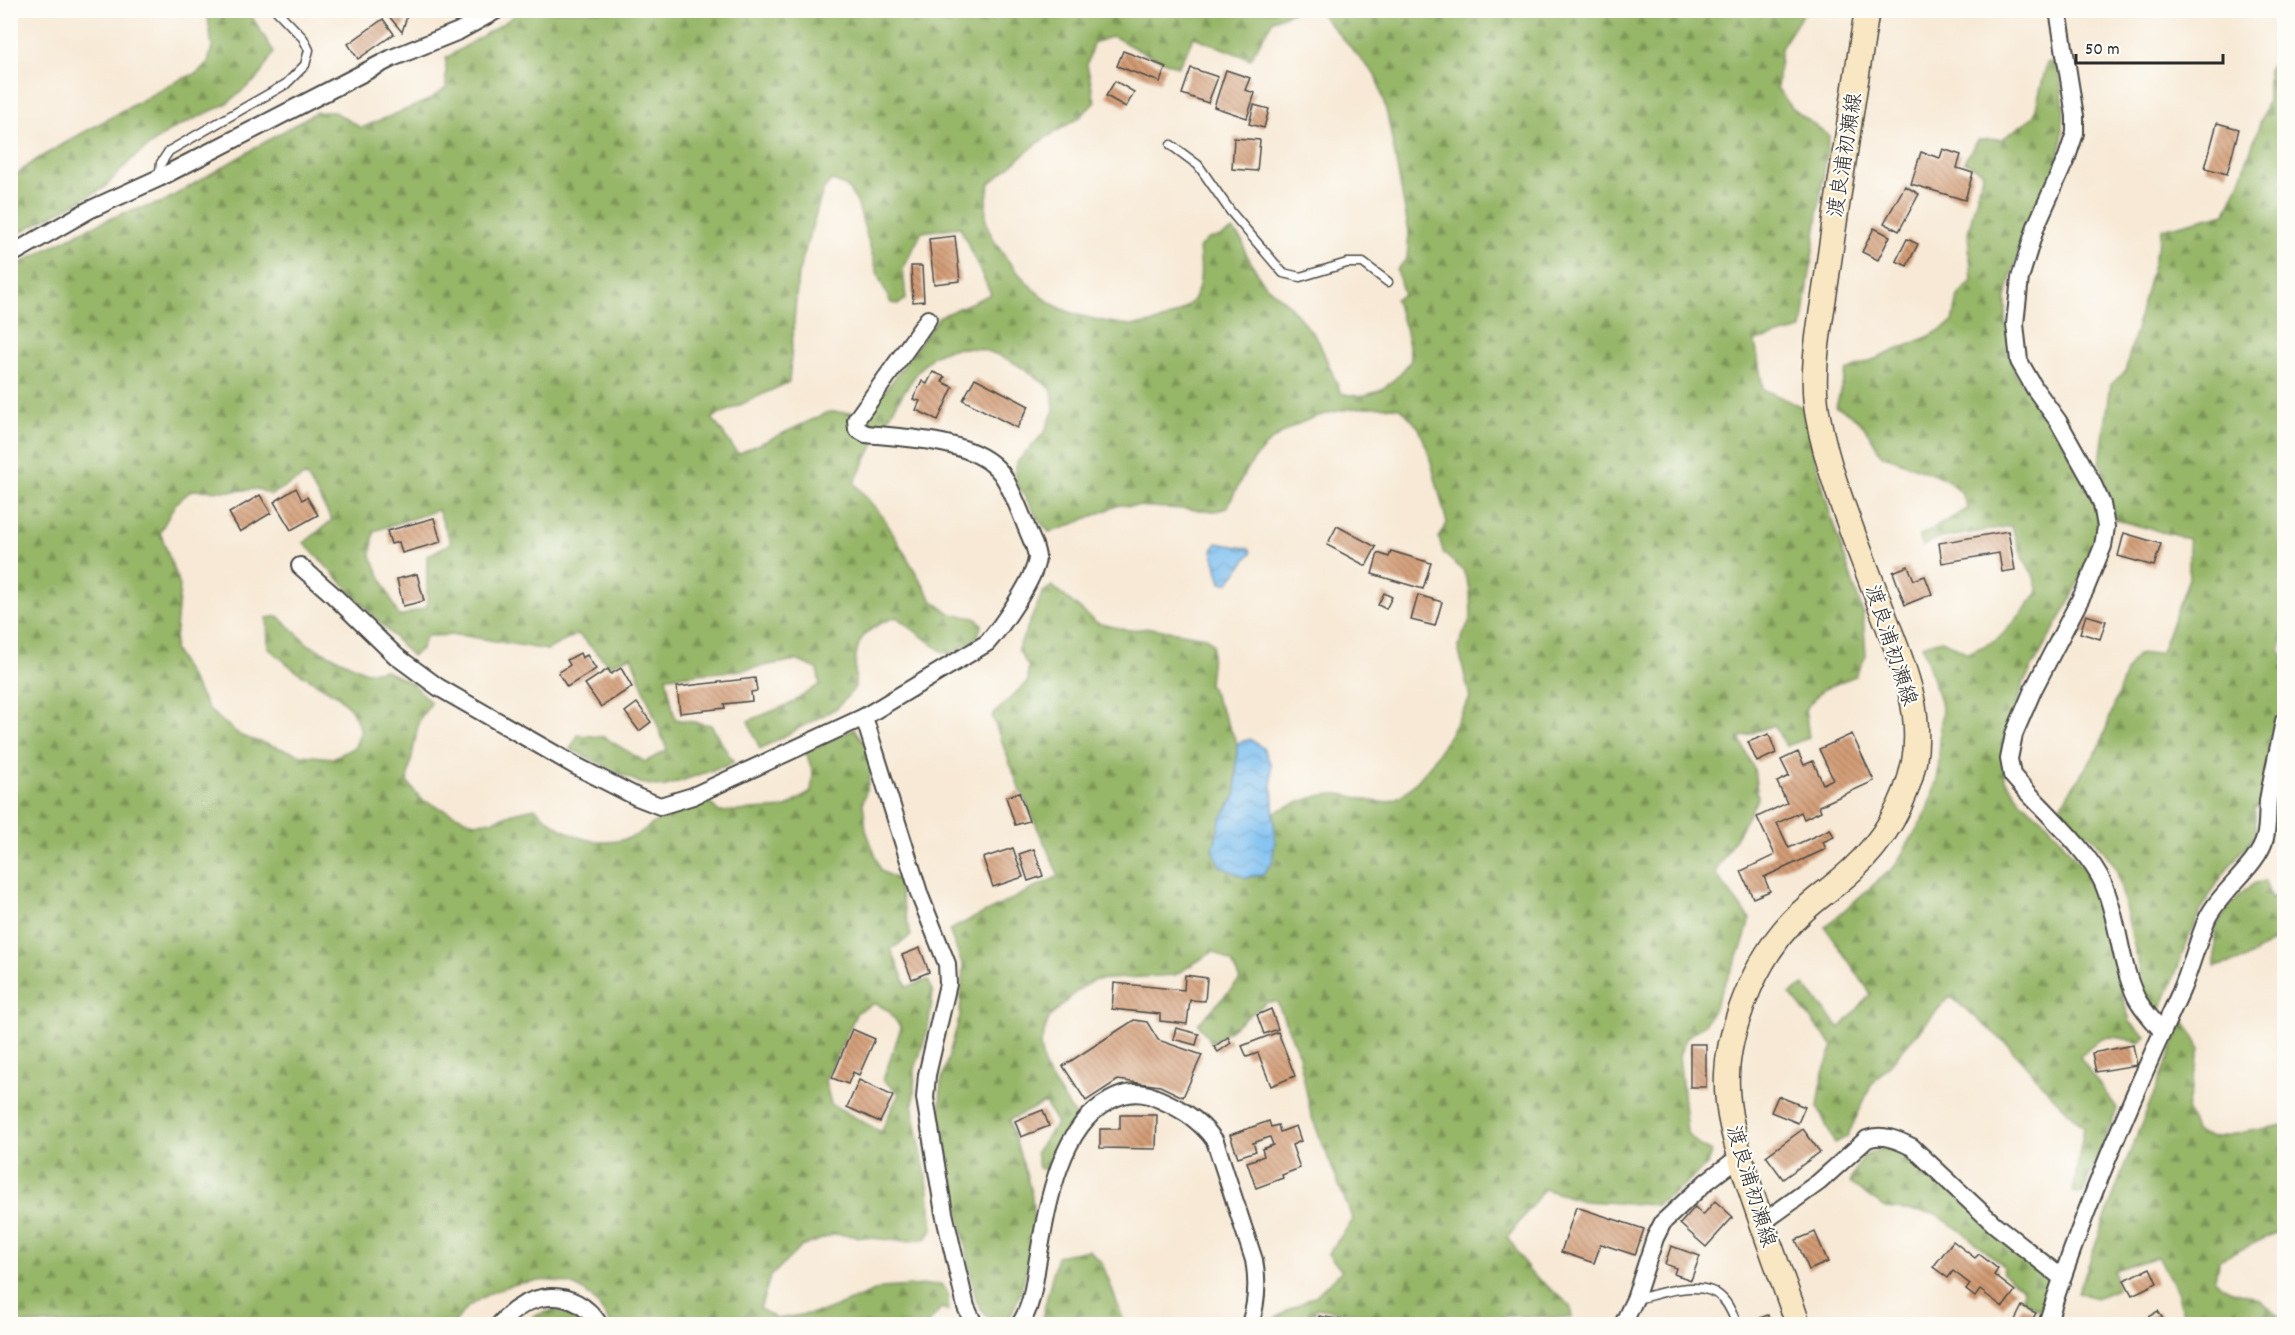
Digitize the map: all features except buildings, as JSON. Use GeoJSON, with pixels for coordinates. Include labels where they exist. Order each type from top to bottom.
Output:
{"type":"FeatureCollection","features":[{"type":"Feature","properties":{"kind":"main road","name":"渡良浦初瀬線"},"geometry":{"type":"LineString","coordinates":[[1798,1324],[1739,1157],[1730,1116],[1727,1076],[1731,1037],[1742,1005],[1766,954],[1800,913],[1853,869],[1879,840],[1893,818],[1906,793],[1917,734],[1914,701],[1904,668],[1845,510],[1817,414],[1817,345],[1867,10]]}},
{"type":"Feature","properties":{"kind":"street"},"geometry":{"type":"LineString","coordinates":[[10,255],[89,210],[159,178],[393,58],[459,31],[497,10]]}},
{"type":"Feature","properties":{"kind":"street"},"geometry":{"type":"LineString","coordinates":[[2058,10],[2075,116],[2075,133],[2058,181],[2036,226],[2020,278],[2015,324],[2019,361],[2091,480],[2102,504],[2106,527],[2103,546],[2085,590],[2033,690],[2014,734],[2009,759],[2012,775],[2082,851],[2103,881],[2116,919],[2129,979],[2137,999],[2161,1030]]}},
{"type":"Feature","properties":{"kind":"street"},"geometry":{"type":"LineString","coordinates":[[300,566],[396,656],[438,687],[574,765],[637,797],[660,806],[693,796],[864,717],[987,643],[1000,628],[1035,567],[1037,557],[1034,545],[1001,473],[988,461],[964,449],[933,442],[866,434],[857,429],[856,420],[928,319]]}},
{"type":"Feature","properties":{"kind":"street"},"geometry":{"type":"LineString","coordinates":[[864,717],[920,896],[947,964],[948,984],[927,1075],[925,1098],[944,1213],[966,1307],[974,1324]]}},
{"type":"Feature","properties":{"kind":"street"},"geometry":{"type":"LineString","coordinates":[[2047,1324],[2107,1160],[2161,1030],[2182,989],[2209,915],[2251,862],[2265,839],[2268,802],[2284,721]]}},
{"type":"Feature","properties":{"kind":"street"},"geometry":{"type":"LineString","coordinates":[[1020,1324],[1031,1298],[1044,1225],[1068,1145],[1077,1130],[1097,1108],[1122,1094],[1143,1093],[1166,1101],[1187,1113],[1209,1132],[1215,1142],[1254,1260],[1257,1277],[1256,1295],[1250,1324]]}},
{"type":"Feature","properties":{"kind":"street"},"geometry":{"type":"LineString","coordinates":[[1762,1223],[1819,1182],[1867,1139],[1876,1135],[1898,1140],[1912,1147],[1995,1224],[2062,1278]]}},
{"type":"Feature","properties":{"kind":"street"},"geometry":{"type":"LineString","coordinates":[[1623,1324],[1635,1299],[1655,1238],[1664,1222],[1706,1182],[1739,1157]]}},
{"type":"Feature","properties":{"kind":"street"},"geometry":{"type":"LineString","coordinates":[[500,1324],[509,1313],[527,1303],[548,1297],[563,1298],[579,1304],[590,1310],[599,1324]]}},
{"type":"Feature","properties":{"kind":"lane"},"geometry":{"type":"LineString","coordinates":[[159,178],[161,163],[169,151],[286,84],[305,65],[309,50],[303,38],[276,10]]}},
{"type":"Feature","properties":{"kind":"lane"},"geometry":{"type":"LineString","coordinates":[[1171,145],[1198,165],[1231,212],[1283,273],[1300,277],[1347,264],[1363,263],[1388,282]]}},
{"type":"Feature","properties":{"kind":"lane"},"geometry":{"type":"LineString","coordinates":[[1635,1299],[1701,1288],[1723,1298],[1737,1324]]}},
{"type":"Feature","properties":{"kind":"green space"},"geometry":{"type":"Polygon","coordinates":[[[207,11],[248,11],[274,52],[258,78],[226,104],[171,130],[133,158],[104,188],[11,237],[11,178],[36,160],[79,135],[175,82],[197,73],[208,62],[212,47],[207,11]]]}},
{"type":"Feature","properties":{"kind":"green space"},"geometry":{"type":"Polygon","coordinates":[[[519,11],[1295,11],[1273,20],[1250,59],[1194,37],[1178,67],[1138,50],[1113,36],[1093,43],[1087,65],[1095,102],[1080,117],[1039,142],[989,184],[986,221],[1007,259],[1027,283],[1048,301],[1066,311],[1086,317],[1130,325],[1152,323],[1167,318],[1187,306],[1196,295],[1200,283],[1199,248],[1208,239],[1220,237],[1233,230],[1243,242],[1245,252],[1263,283],[1288,304],[1318,340],[1341,393],[1363,395],[1390,384],[1411,360],[1407,334],[1395,299],[1404,295],[1397,270],[1407,258],[1409,232],[1388,118],[1377,77],[1318,11],[1807,11],[1781,48],[1777,88],[1792,108],[1829,136],[1802,329],[1755,341],[1763,389],[1802,407],[1831,517],[1863,613],[1866,656],[1855,676],[1822,690],[1805,709],[1809,738],[1786,746],[1774,725],[1739,738],[1754,769],[1758,798],[1715,873],[1750,919],[1742,947],[1710,1016],[1705,1024],[1687,1037],[1679,1055],[1687,1133],[1700,1146],[1711,1152],[1708,1164],[1676,1192],[1656,1205],[1583,1201],[1544,1189],[1508,1237],[1529,1271],[1570,1305],[1572,1318],[1508,1316],[1461,1324],[1426,1324],[1316,1308],[1312,1324],[1267,1324],[1314,1297],[1342,1271],[1328,1254],[1353,1220],[1311,1115],[1299,1055],[1277,1002],[1267,1002],[1212,1043],[1198,1024],[1240,980],[1232,963],[1214,951],[1175,975],[1094,980],[1078,990],[1049,1018],[1040,1046],[1045,1070],[1076,1117],[1046,1170],[1039,1168],[1036,1152],[1057,1123],[1045,1103],[1009,1120],[1026,1174],[1033,1206],[1028,1259],[1019,1295],[1006,1323],[996,1324],[986,1316],[976,1301],[940,1112],[941,1083],[960,1016],[963,966],[949,930],[1059,876],[1017,782],[992,716],[1028,681],[1028,666],[1018,649],[1043,592],[1052,586],[1097,623],[1128,630],[1151,628],[1206,637],[1213,644],[1209,684],[1237,743],[1236,794],[1221,818],[1275,841],[1274,812],[1331,794],[1385,802],[1398,797],[1423,774],[1445,743],[1470,698],[1458,647],[1471,617],[1470,590],[1463,570],[1444,554],[1439,538],[1447,523],[1428,451],[1419,428],[1401,408],[1367,407],[1332,412],[1315,417],[1284,432],[1256,456],[1227,508],[1215,511],[1119,505],[1049,532],[1039,520],[1014,478],[1017,462],[1044,433],[1054,410],[1052,390],[1014,362],[985,350],[970,348],[939,353],[916,374],[880,432],[854,483],[883,517],[932,600],[951,614],[975,618],[982,624],[977,638],[951,654],[943,652],[896,617],[882,623],[871,629],[859,643],[855,662],[855,688],[837,708],[760,749],[748,721],[790,704],[820,684],[817,669],[796,660],[743,670],[666,677],[675,719],[711,725],[734,763],[663,787],[640,783],[570,749],[578,735],[604,737],[645,762],[667,750],[631,656],[609,665],[578,634],[547,650],[460,635],[426,636],[421,649],[412,656],[304,543],[332,520],[306,475],[271,495],[258,489],[192,490],[176,503],[160,532],[180,586],[174,650],[210,711],[241,736],[302,755],[333,758],[355,747],[361,730],[351,709],[338,696],[296,671],[268,648],[267,618],[278,616],[309,645],[366,672],[385,670],[413,684],[431,703],[419,720],[407,782],[422,800],[474,823],[492,821],[535,808],[568,832],[592,841],[605,842],[632,837],[666,817],[708,801],[719,812],[785,808],[811,792],[813,773],[806,752],[854,729],[868,748],[871,772],[863,802],[866,830],[881,871],[897,879],[911,936],[891,949],[907,987],[928,980],[933,993],[928,1029],[915,1069],[913,1110],[929,1191],[933,1229],[925,1240],[899,1241],[835,1234],[801,1247],[770,1277],[760,1309],[777,1319],[826,1311],[882,1288],[941,1284],[947,1291],[949,1311],[941,1308],[928,1324],[611,1324],[597,1303],[583,1290],[564,1283],[536,1281],[492,1292],[468,1307],[453,1324],[11,1324],[11,268],[84,230],[121,214],[163,202],[316,112],[335,112],[361,128],[427,101],[446,88],[446,58],[507,21],[519,11]],[[831,180],[823,190],[798,274],[789,382],[712,418],[738,454],[829,412],[869,413],[939,317],[991,294],[960,227],[922,232],[903,268],[906,299],[899,304],[891,303],[879,278],[857,202],[847,187],[831,180]],[[438,510],[374,531],[371,556],[399,617],[427,607],[427,556],[451,543],[438,510]],[[875,1003],[857,1012],[825,1081],[831,1104],[881,1132],[899,1093],[883,1080],[901,1028],[889,1011],[875,1003]]]}},
{"type":"Feature","properties":{"kind":"green space"},"geometry":{"type":"Polygon","coordinates":[[[2284,44],[2284,630],[2280,653],[2284,654],[2283,807],[2254,807],[2257,834],[2224,873],[2210,894],[2193,928],[2161,1008],[2151,1005],[2144,989],[2116,867],[2094,838],[2071,824],[2060,806],[2099,748],[2127,669],[2137,655],[2161,652],[2189,578],[2189,539],[2116,520],[2100,460],[2111,384],[2125,372],[2162,229],[2226,213],[2239,184],[2268,100],[2268,70],[2284,44]]]}},
{"type":"Feature","properties":{"kind":"green space"},"geometry":{"type":"Polygon","coordinates":[[[2059,61],[2064,111],[2062,144],[2054,172],[2033,213],[2010,279],[2006,298],[2006,326],[2014,372],[2048,417],[2077,466],[2100,516],[2099,539],[2069,603],[2024,682],[2003,745],[2005,779],[2020,800],[2049,825],[2087,873],[2113,946],[2118,980],[2130,1022],[2146,1037],[2140,1043],[2114,1037],[2100,1040],[2080,1057],[2117,1109],[2083,1193],[2073,1192],[2084,1127],[2054,1098],[2009,1046],[1950,996],[1872,1084],[1847,1137],[1834,1143],[1818,1107],[1823,1073],[1833,1046],[1790,994],[1804,985],[1840,1028],[1871,994],[1825,927],[1895,866],[1928,810],[1938,775],[1942,707],[1922,645],[1942,640],[1968,653],[1997,640],[2038,592],[2033,574],[2024,561],[2011,526],[1937,539],[1922,546],[1919,536],[1968,509],[1961,492],[1945,479],[1880,454],[1863,426],[1844,410],[1836,407],[1846,371],[1930,336],[1953,322],[1958,296],[1972,281],[1968,233],[1983,172],[1964,161],[1978,140],[2002,139],[2034,116],[2047,63],[2059,61]]]}},
{"type":"Feature","properties":{"kind":"green space"},"geometry":{"type":"Polygon","coordinates":[[[2265,881],[2271,899],[2284,895],[2284,934],[2244,960],[2215,967],[2215,928],[2231,904],[2252,884],[2265,881]]]}},
{"type":"Feature","properties":{"kind":"green space"},"geometry":{"type":"Polygon","coordinates":[[[2184,1020],[2200,1049],[2187,1108],[2195,1131],[2212,1138],[2284,1125],[2284,1229],[2219,1260],[2215,1278],[2225,1288],[2264,1303],[2284,1320],[2284,1324],[2184,1324],[2178,1293],[2158,1257],[2114,1270],[2117,1289],[2096,1298],[2078,1293],[2123,1169],[2184,1020]]]}},
{"type":"Feature","properties":{"kind":"green space"},"geometry":{"type":"Polygon","coordinates":[[[1885,1148],[1911,1162],[1935,1180],[2051,1277],[2040,1311],[2022,1298],[2023,1289],[2003,1273],[2004,1266],[1961,1231],[1934,1213],[1885,1208],[1850,1183],[1862,1159],[1885,1148]]]}},
{"type":"Feature","properties":{"kind":"green space"},"geometry":{"type":"Polygon","coordinates":[[[1089,1250],[1102,1263],[1125,1324],[1039,1324],[1057,1256],[1089,1250]]]}},
{"type":"Feature","properties":{"kind":"green space"},"geometry":{"type":"Polygon","coordinates":[[[553,1310],[570,1314],[583,1324],[524,1324],[534,1316],[553,1310]]]}},
{"type":"Feature","properties":{"kind":"water"},"geometry":{"type":"Polygon","coordinates":[[[1217,543],[1250,549],[1251,553],[1228,583],[1221,583],[1212,550],[1217,543]]]}},
{"type":"Feature","properties":{"kind":"water"},"geometry":{"type":"Polygon","coordinates":[[[1250,739],[1264,749],[1271,765],[1275,841],[1272,863],[1262,875],[1246,878],[1220,866],[1213,849],[1221,818],[1236,794],[1237,743],[1250,739]]]}}]}
